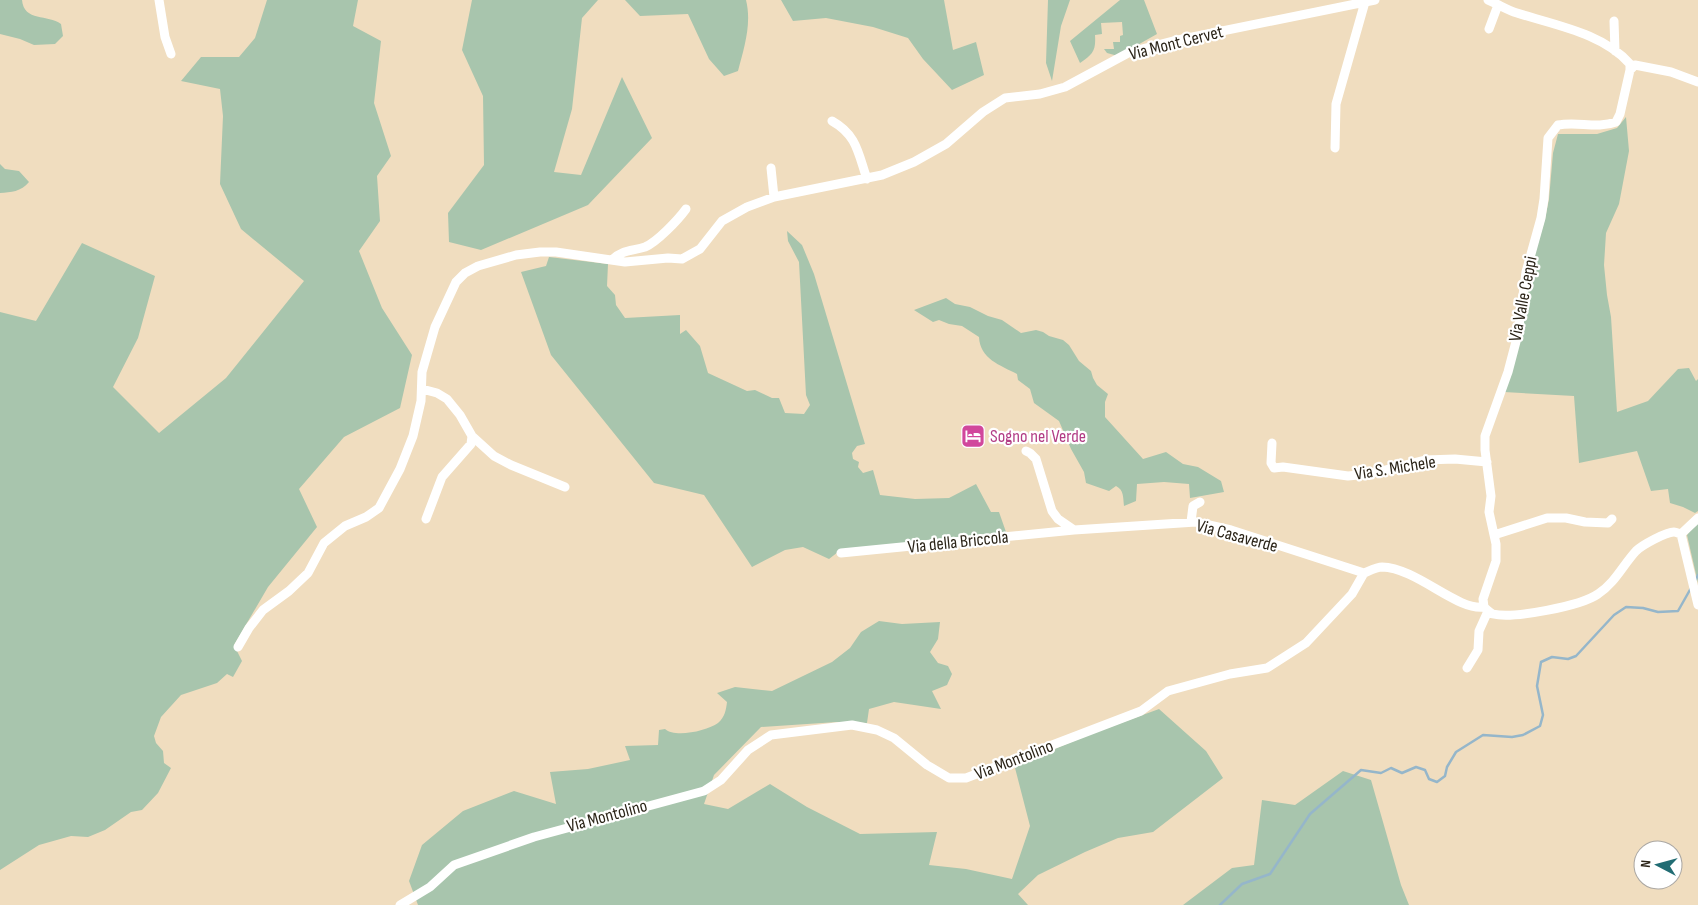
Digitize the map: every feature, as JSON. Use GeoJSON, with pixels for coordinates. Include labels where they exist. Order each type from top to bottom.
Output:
{"type":"FeatureCollection","features":[{"type":"Feature","properties":{"kind":"street"},"geometry":{"type":"LineString","coordinates":[[159,0],[165,37],[171,54]]}},
{"type":"Feature","properties":{"kind":"street","name":"Via Mont Cervet"},"geometry":{"type":"LineString","coordinates":[[238,647],[249,628],[263,610],[289,591],[308,573],[324,543],[345,526],[366,517],[379,508],[400,469],[413,436],[421,401],[422,372],[436,327],[456,282],[465,273],[478,266],[516,255],[540,252],[556,252],[625,262],[668,258],[682,259],[700,249],[722,220],[747,207],[774,197],[882,176],[914,162],[946,144],[983,112],[1005,98],[1040,94],[1065,88],[1130,52],[1173,41],[1375,0]]}},
{"type":"Feature","properties":{"kind":"street"},"geometry":{"type":"LineString","coordinates":[[1488,0],[1515,12],[1577,31],[1615,51],[1630,64],[1630,70]]}},
{"type":"Feature","properties":{"kind":"street"},"geometry":{"type":"LineString","coordinates":[[1335,148],[1336,104],[1365,2]]}},
{"type":"Feature","properties":{"kind":"street"},"geometry":{"type":"LineString","coordinates":[[1489,30],[1498,5]]}},
{"type":"Feature","properties":{"kind":"street"},"geometry":{"type":"LineString","coordinates":[[1614,21],[1615,51]]}},
{"type":"Feature","properties":{"kind":"street"},"geometry":{"type":"LineString","coordinates":[[1630,70],[1635,66],[1671,72],[1698,82]]}},
{"type":"Feature","properties":{"kind":"street","name":"Via Valle Ceppi"},"geometry":{"type":"LineString","coordinates":[[1467,668],[1478,650],[1479,631],[1486,609],[1483,599],[1496,561],[1496,544],[1490,512],[1491,496],[1485,436],[1508,372],[1518,334],[1526,272],[1541,218],[1544,199],[1548,138],[1558,125],[1600,125],[1616,122],[1620,114],[1630,70]]}},
{"type":"Feature","properties":{"kind":"street"},"geometry":{"type":"LineString","coordinates":[[832,121],[844,128],[853,139],[867,179]]}},
{"type":"Feature","properties":{"kind":"street"},"geometry":{"type":"LineString","coordinates":[[771,168],[774,197]]}},
{"type":"Feature","properties":{"kind":"street"},"geometry":{"type":"LineString","coordinates":[[612,260],[617,254],[647,246],[676,222],[686,210]]}},
{"type":"Feature","properties":{"kind":"street"},"geometry":{"type":"LineString","coordinates":[[422,389],[437,393],[447,399],[460,415],[472,436],[494,456],[565,487]]}},
{"type":"Feature","properties":{"kind":"street"},"geometry":{"type":"LineString","coordinates":[[426,519],[442,477],[471,444],[472,436]]}},
{"type":"Feature","properties":{"kind":"street","name":"Via S. Michele"},"geometry":{"type":"LineString","coordinates":[[1272,443],[1271,463],[1274,468],[1283,467],[1348,476],[1369,474],[1425,460],[1487,462]]}},
{"type":"Feature","properties":{"kind":"street"},"geometry":{"type":"LineString","coordinates":[[1026,451],[1036,459],[1052,510],[1058,519],[1074,530]]}},
{"type":"Feature","properties":{"kind":"street"},"geometry":{"type":"LineString","coordinates":[[1191,522],[1193,506],[1200,502]]}},
{"type":"Feature","properties":{"kind":"street"},"geometry":{"type":"LineString","coordinates":[[1494,535],[1547,518],[1566,518],[1585,522],[1608,523],[1612,519]]}},
{"type":"Feature","properties":{"kind":"street"},"geometry":{"type":"LineString","coordinates":[[1681,534],[1698,518]]}},
{"type":"Feature","properties":{"kind":"street","name":"Via Casaverde"},"geometry":{"type":"LineString","coordinates":[[1074,530],[1196,522],[1231,530],[1364,574]]}},
{"type":"Feature","properties":{"kind":"street","name":"Via della Briccola"},"geometry":{"type":"LineString","coordinates":[[841,553],[1074,530]]}},
{"type":"Feature","properties":{"kind":"street"},"geometry":{"type":"LineString","coordinates":[[1364,574],[1381,567],[1407,573],[1469,607],[1486,609],[1492,613],[1512,615],[1561,608],[1586,600],[1598,594],[1616,578],[1637,550],[1666,534],[1674,532],[1681,534]]}},
{"type":"Feature","properties":{"kind":"street"},"geometry":{"type":"LineString","coordinates":[[1681,534],[1698,605]]}},
{"type":"Feature","properties":{"kind":"street","name":"Via Montolino"},"geometry":{"type":"LineString","coordinates":[[400,905],[430,887],[454,865],[534,837],[704,791],[721,780],[748,750],[771,735],[852,725],[877,730],[894,738],[949,778],[966,778],[1141,711],[1168,691],[1230,674],[1268,668],[1306,643],[1352,594],[1364,574]]}},
{"type":"Feature","properties":{"kind":"green space"},"geometry":{"type":"Polygon","coordinates":[[[0,0],[22,0],[27,12],[61,24],[63,36],[55,44],[34,45],[0,34],[0,0]]]}},
{"type":"Feature","properties":{"kind":"green space"},"geometry":{"type":"Polygon","coordinates":[[[267,0],[358,0],[353,26],[381,41],[374,103],[391,156],[377,176],[380,221],[359,251],[382,308],[412,355],[400,408],[344,437],[299,489],[317,527],[268,587],[234,645],[242,661],[233,677],[227,674],[217,683],[181,695],[161,717],[154,736],[156,743],[163,751],[164,763],[171,768],[158,793],[142,810],[131,812],[105,830],[88,837],[71,836],[39,845],[0,870],[0,312],[36,321],[82,243],[155,276],[138,338],[113,387],[159,433],[226,378],[304,281],[241,229],[220,184],[223,116],[220,89],[181,81],[201,57],[239,57],[255,38],[267,0]]]}},
{"type":"Feature","properties":{"kind":"green space"},"geometry":{"type":"Polygon","coordinates":[[[472,0],[598,0],[582,18],[572,109],[554,172],[581,175],[622,77],[652,138],[588,205],[481,250],[449,242],[448,213],[484,165],[483,96],[462,50],[472,0]]]}},
{"type":"Feature","properties":{"kind":"green space"},"geometry":{"type":"Polygon","coordinates":[[[625,0],[746,0],[748,27],[738,71],[724,76],[709,59],[688,14],[640,16],[625,0]]]}},
{"type":"Feature","properties":{"kind":"green space"},"geometry":{"type":"Polygon","coordinates":[[[781,0],[944,0],[953,50],[976,42],[984,75],[952,90],[923,59],[908,38],[873,27],[826,18],[793,21],[781,0]]]}},
{"type":"Feature","properties":{"kind":"green space"},"geometry":{"type":"Polygon","coordinates":[[[1048,0],[1070,0],[1061,26],[1052,81],[1046,63],[1048,0]]]}},
{"type":"Feature","properties":{"kind":"green space"},"geometry":{"type":"Polygon","coordinates":[[[1120,0],[1144,0],[1157,34],[1118,56],[1107,53],[1104,49],[1114,49],[1113,42],[1120,42],[1120,36],[1123,35],[1122,22],[1101,23],[1102,34],[1095,35],[1093,52],[1080,63],[1070,41],[1120,0]]]}},
{"type":"Feature","properties":{"kind":"green space"},"geometry":{"type":"Polygon","coordinates":[[[1626,117],[1629,151],[1619,204],[1606,233],[1604,265],[1611,317],[1617,412],[1648,401],[1678,369],[1689,368],[1696,381],[1698,379],[1698,511],[1695,513],[1670,503],[1668,489],[1651,491],[1637,451],[1579,463],[1574,396],[1504,392],[1529,274],[1545,219],[1549,199],[1553,153],[1558,134],[1597,134],[1617,128],[1626,117]]]}},
{"type":"Feature","properties":{"kind":"green space"},"geometry":{"type":"Polygon","coordinates":[[[0,164],[5,169],[19,171],[29,182],[19,190],[0,193],[0,164]]]}},
{"type":"Feature","properties":{"kind":"green space"},"geometry":{"type":"Polygon","coordinates":[[[787,231],[802,245],[814,274],[865,444],[857,446],[852,453],[853,459],[859,462],[858,467],[863,473],[873,470],[880,495],[915,499],[949,498],[976,484],[991,512],[999,512],[1006,532],[866,547],[838,552],[829,559],[803,547],[785,550],[752,567],[704,495],[654,483],[551,355],[521,272],[546,266],[549,257],[608,264],[607,286],[615,295],[616,305],[625,318],[680,315],[680,334],[686,330],[700,346],[708,373],[747,391],[755,390],[772,398],[779,398],[785,413],[804,414],[810,405],[806,395],[799,262],[788,241],[787,231]]]}},
{"type":"Feature","properties":{"kind":"green space"},"geometry":{"type":"Polygon","coordinates":[[[946,298],[955,304],[970,307],[988,316],[1002,320],[1021,333],[1036,330],[1063,340],[1069,345],[1079,361],[1091,371],[1097,385],[1108,394],[1105,402],[1105,417],[1143,459],[1166,452],[1183,464],[1198,467],[1221,481],[1224,492],[1190,498],[1189,484],[1164,482],[1137,484],[1136,501],[1124,506],[1122,492],[1116,486],[1109,491],[1086,483],[1084,472],[1071,449],[1059,421],[1034,403],[1030,389],[1018,380],[1017,374],[987,356],[980,345],[979,337],[962,326],[939,320],[933,322],[914,310],[946,298]]]}},
{"type":"Feature","properties":{"kind":"green space"},"geometry":{"type":"Polygon","coordinates":[[[1698,522],[1698,583],[1687,535],[1698,522]]]}},
{"type":"Feature","properties":{"kind":"green space"},"geometry":{"type":"Polygon","coordinates":[[[879,621],[902,624],[940,622],[938,639],[930,652],[938,663],[948,666],[952,674],[947,685],[932,691],[941,709],[894,702],[869,709],[867,723],[837,722],[761,727],[714,775],[704,804],[728,809],[770,784],[807,807],[860,834],[937,832],[929,865],[966,869],[1012,879],[1030,826],[1015,768],[1020,763],[1159,709],[1206,751],[1223,778],[1153,832],[1118,838],[1038,875],[1018,894],[1028,905],[418,905],[409,881],[422,845],[463,811],[514,791],[556,804],[550,772],[588,769],[630,760],[625,746],[658,745],[659,730],[665,729],[670,732],[683,733],[699,731],[713,726],[718,723],[726,711],[727,702],[717,693],[735,687],[772,691],[832,662],[850,648],[861,632],[879,621]]]}},
{"type":"Feature","properties":{"kind":"green space"},"geometry":{"type":"Polygon","coordinates":[[[1343,771],[1371,780],[1401,885],[1409,905],[1183,905],[1232,868],[1254,865],[1262,800],[1295,805],[1343,771]]]}},
{"type":"Feature","properties":{"kind":"waterway"},"geometry":{"type":"LineString","coordinates":[[1695,581],[1698,575]]}},
{"type":"Feature","properties":{"kind":"waterway"},"geometry":{"type":"LineString","coordinates":[[1220,905],[1242,884],[1270,874],[1310,814],[1361,770],[1381,773],[1391,768],[1402,773],[1416,767],[1425,770],[1429,779],[1437,782],[1445,776],[1447,767],[1456,752],[1483,735],[1512,737],[1523,735],[1540,726],[1543,715],[1537,686],[1541,662],[1552,657],[1568,659],[1576,656],[1614,615],[1626,607],[1643,608],[1658,612],[1678,611],[1691,588]]}},
{"type":"Feature","properties":{"kind":"place","name":"Sogno nel Verde"},"geometry":{"type":"Point","coordinates":[973,436]}}]}
